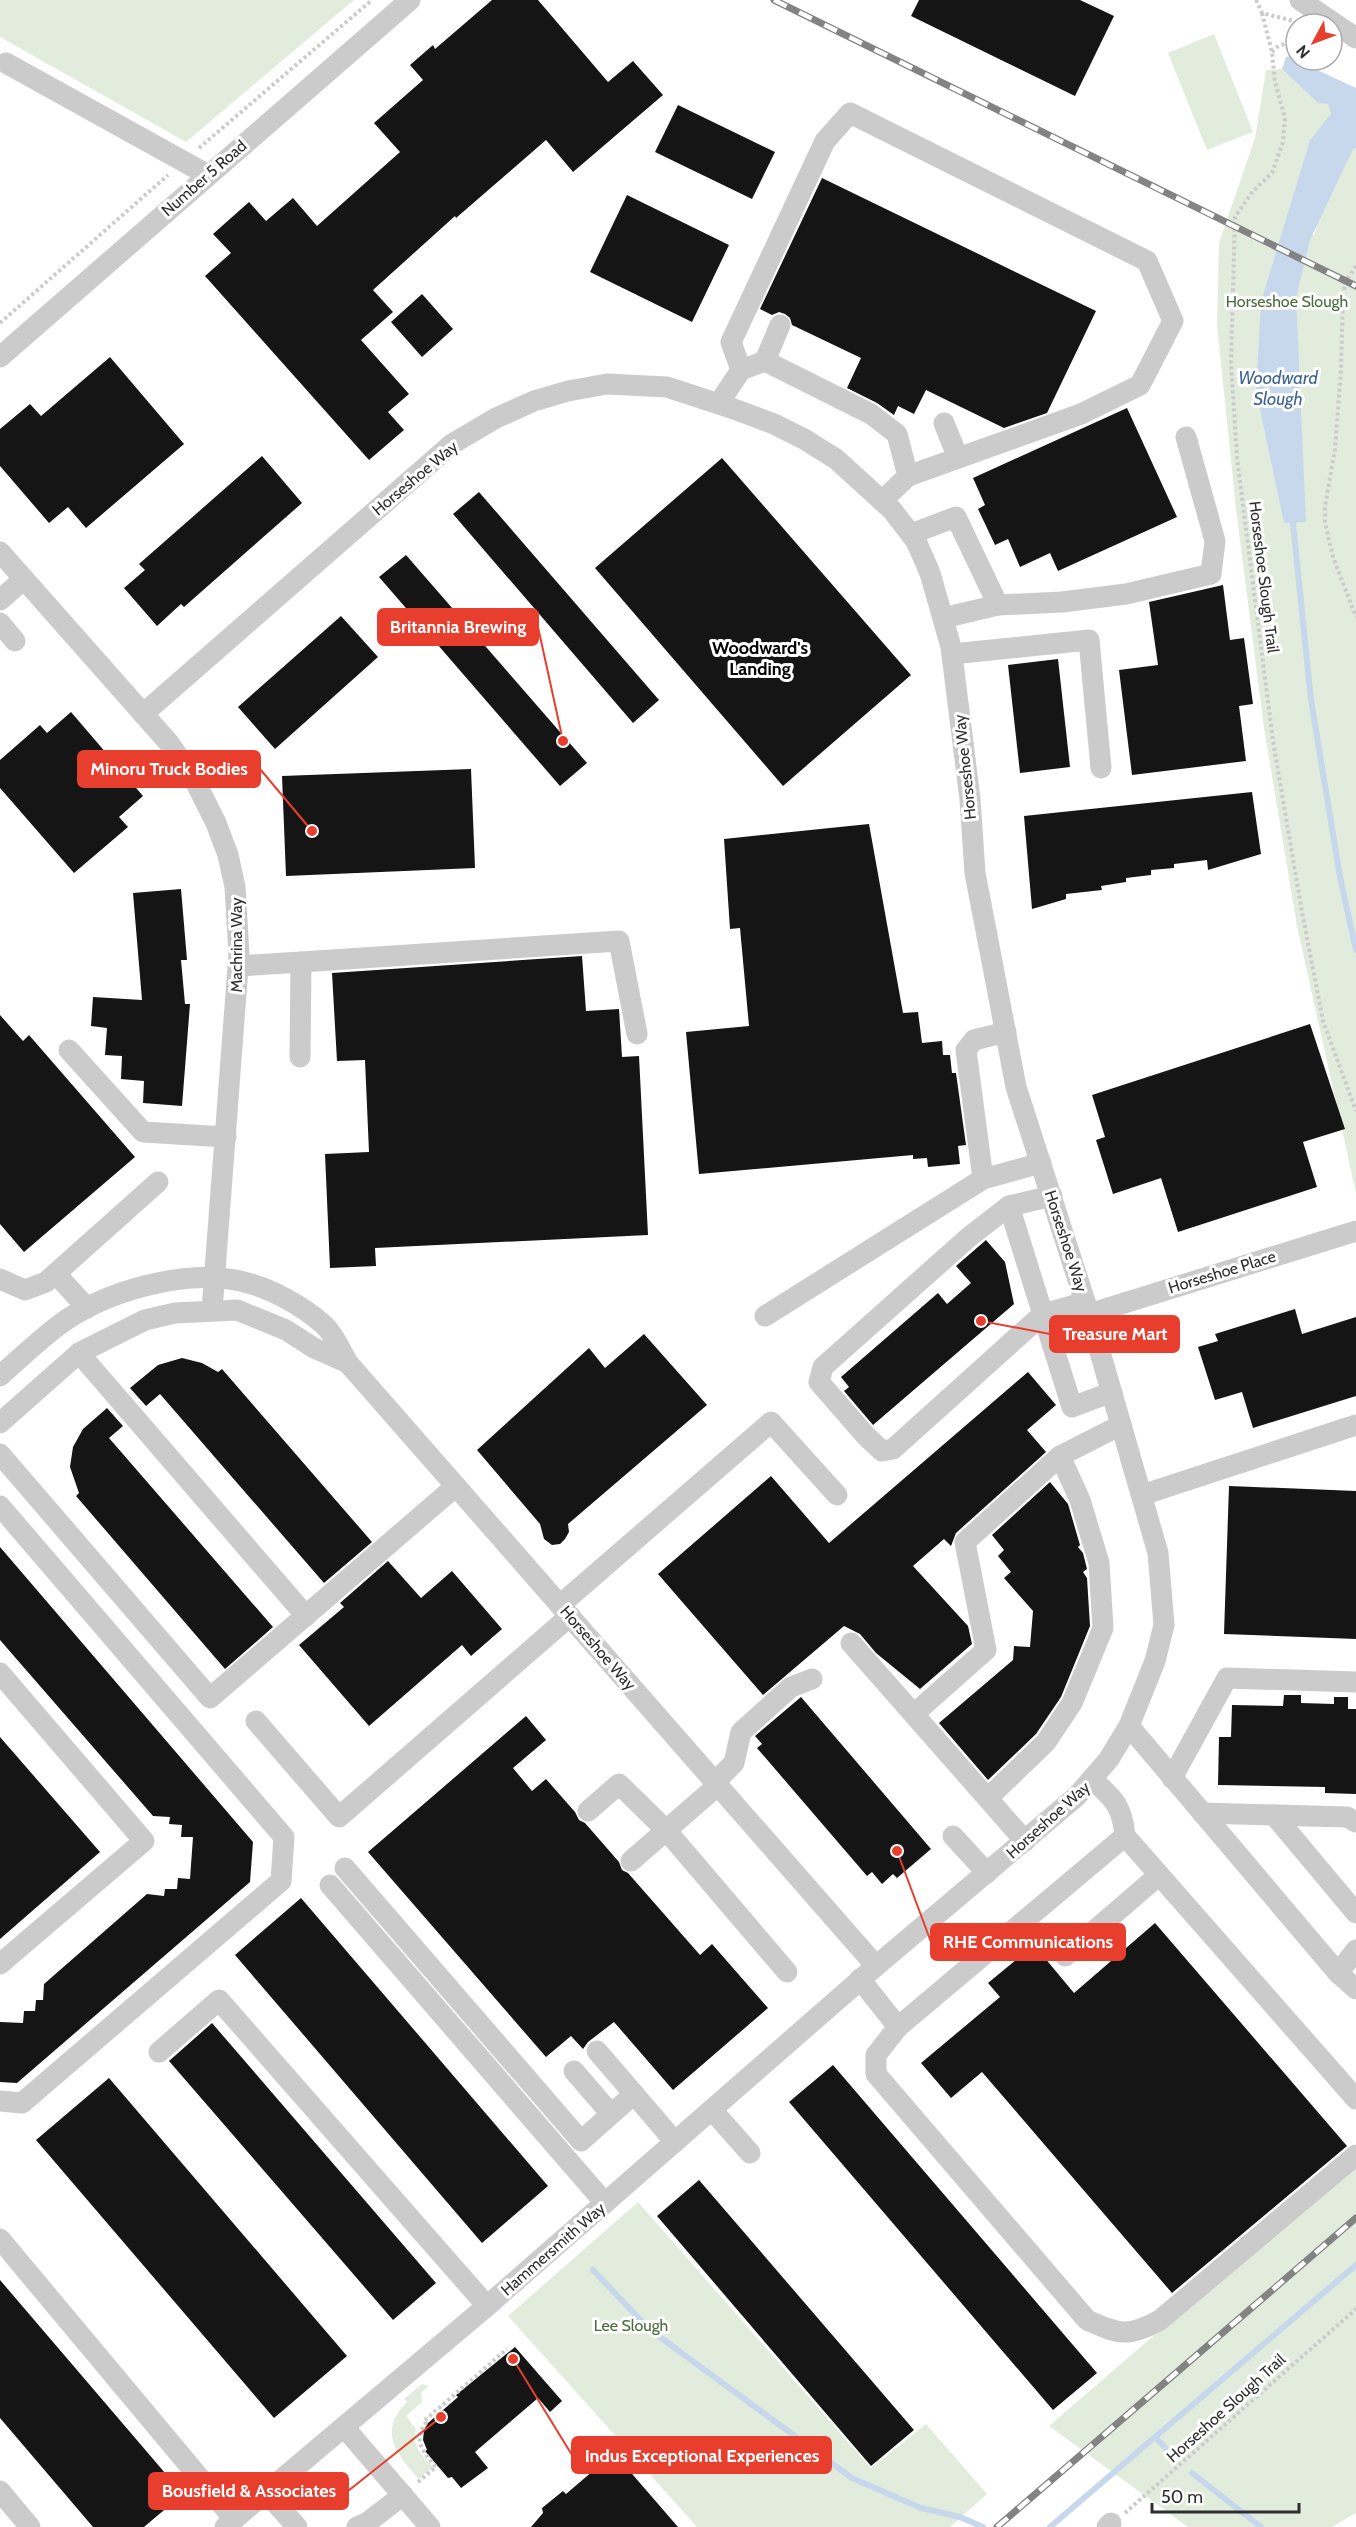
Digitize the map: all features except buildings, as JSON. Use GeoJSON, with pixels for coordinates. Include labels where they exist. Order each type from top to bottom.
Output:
{"type":"FeatureCollection","features":[{"type":"Feature","properties":{"kind":"street","name":"Number 5 Road"},"geometry":{"type":"LineString","coordinates":[[0,357],[410,0]]}},
{"type":"Feature","properties":{"kind":"street"},"geometry":{"type":"LineString","coordinates":[[1300,0],[1356,38]]}},
{"type":"Feature","properties":{"kind":"street"},"geometry":{"type":"LineString","coordinates":[[6,63],[208,175]]}},
{"type":"Feature","properties":{"kind":"street"},"geometry":{"type":"LineString","coordinates":[[741,370],[731,342],[825,141],[850,113],[1147,261],[1173,321],[1140,385],[1081,414],[908,476],[882,501]]}},
{"type":"Feature","properties":{"kind":"street"},"geometry":{"type":"LineString","coordinates":[[719,404],[741,370],[765,361],[780,326]]}},
{"type":"Feature","properties":{"kind":"street"},"geometry":{"type":"LineString","coordinates":[[765,361],[871,414],[897,434],[908,476]]}},
{"type":"Feature","properties":{"kind":"street","name":"Horseshoe Way"},"geometry":{"type":"LineString","coordinates":[[0,1376],[59,1325],[87,1308],[122,1292],[170,1281],[216,1277],[242,1281],[261,1288],[309,1314],[326,1326],[348,1363],[716,1784],[868,1972],[1025,1841],[1077,1796],[1092,1779],[1109,1759],[1130,1726],[1155,1661],[1164,1625],[1158,1553],[1087,1308],[1016,1086],[975,873],[969,789],[952,654],[943,618],[930,573],[911,534],[882,501],[836,459],[774,424],[667,387],[606,384],[568,391],[534,401],[496,418],[452,444],[143,714]]}},
{"type":"Feature","properties":{"kind":"street"},"geometry":{"type":"LineString","coordinates":[[944,423],[958,458]]}},
{"type":"Feature","properties":{"kind":"street"},"geometry":{"type":"LineString","coordinates":[[943,618],[998,605],[1062,602],[1126,594],[1211,574],[1215,541],[1186,437]]}},
{"type":"Feature","properties":{"kind":"street"},"geometry":{"type":"LineString","coordinates":[[911,534],[956,517],[998,605]]}},
{"type":"Feature","properties":{"kind":"street","name":"Machrina Way"},"geometry":{"type":"LineString","coordinates":[[0,552],[169,743],[194,779],[216,823],[228,855],[237,908],[238,966],[212,1310]]}},
{"type":"Feature","properties":{"kind":"street"},"geometry":{"type":"LineString","coordinates":[[0,600],[24,579]]}},
{"type":"Feature","properties":{"kind":"street"},"geometry":{"type":"LineString","coordinates":[[0,623],[15,641]]}},
{"type":"Feature","properties":{"kind":"street"},"geometry":{"type":"LineString","coordinates":[[952,654],[1089,640],[1101,768]]}},
{"type":"Feature","properties":{"kind":"street"},"geometry":{"type":"LineString","coordinates":[[238,966],[619,941],[637,1034]]}},
{"type":"Feature","properties":{"kind":"street"},"geometry":{"type":"LineString","coordinates":[[300,1057],[301,962]]}},
{"type":"Feature","properties":{"kind":"street"},"geometry":{"type":"LineString","coordinates":[[983,1179],[966,1050],[974,1040],[1006,1032]]}},
{"type":"Feature","properties":{"kind":"street"},"geometry":{"type":"LineString","coordinates":[[69,1050],[143,1132],[226,1137]]}},
{"type":"Feature","properties":{"kind":"street"},"geometry":{"type":"LineString","coordinates":[[765,1316],[983,1179],[1041,1164]]}},
{"type":"Feature","properties":{"kind":"street"},"geometry":{"type":"LineString","coordinates":[[0,1279],[25,1290],[46,1282],[158,1182]]}},
{"type":"Feature","properties":{"kind":"street"},"geometry":{"type":"LineString","coordinates":[[1043,1314],[894,1449],[882,1451],[819,1382],[823,1367],[969,1237],[1009,1206],[1052,1197]]}},
{"type":"Feature","properties":{"kind":"street"},"geometry":{"type":"LineString","coordinates":[[1009,1206],[1072,1407],[1112,1392]]}},
{"type":"Feature","properties":{"kind":"street","name":"Horseshoe Place"},"geometry":{"type":"LineString","coordinates":[[1043,1314],[1087,1308],[1356,1230]]}},
{"type":"Feature","properties":{"kind":"street"},"geometry":{"type":"LineString","coordinates":[[56,1274],[87,1308]]}},
{"type":"Feature","properties":{"kind":"street","name":"Horseshoe Way"},"geometry":{"type":"LineString","coordinates":[[0,1423],[79,1353],[145,1320],[175,1313],[237,1310],[286,1330],[314,1348],[348,1363]]}},
{"type":"Feature","properties":{"kind":"street"},"geometry":{"type":"LineString","coordinates":[[79,1353],[306,1616]]}},
{"type":"Feature","properties":{"kind":"street"},"geometry":{"type":"LineString","coordinates":[[256,1721],[339,1817],[771,1422],[837,1495]]}},
{"type":"Feature","properties":{"kind":"street"},"geometry":{"type":"LineString","coordinates":[[915,1713],[986,1650],[965,1542],[1060,1456],[1121,1425]]}},
{"type":"Feature","properties":{"kind":"street"},"geometry":{"type":"LineString","coordinates":[[1142,1495],[1356,1425]]}},
{"type":"Feature","properties":{"kind":"street"},"geometry":{"type":"LineString","coordinates":[[0,1454],[210,1698],[456,1485]]}},
{"type":"Feature","properties":{"kind":"street"},"geometry":{"type":"LineString","coordinates":[[988,1797],[1046,1742],[1072,1702],[1103,1628],[1099,1563],[1080,1500],[1060,1456]]}},
{"type":"Feature","properties":{"kind":"street"},"geometry":{"type":"LineString","coordinates":[[0,1506],[284,1837],[281,1881],[22,2103],[0,2101]]}},
{"type":"Feature","properties":{"kind":"street"},"geometry":{"type":"LineString","coordinates":[[851,1643],[915,1713],[1025,1841]]}},
{"type":"Feature","properties":{"kind":"street"},"geometry":{"type":"LineString","coordinates":[[0,1673],[144,1841],[0,1964]]}},
{"type":"Feature","properties":{"kind":"street"},"geometry":{"type":"LineString","coordinates":[[630,1861],[716,1784],[734,1763],[741,1732],[791,1688],[812,1678]]}},
{"type":"Feature","properties":{"kind":"street"},"geometry":{"type":"LineString","coordinates":[[1172,1778],[1227,1678],[1356,1682]]}},
{"type":"Feature","properties":{"kind":"street"},"geometry":{"type":"LineString","coordinates":[[1130,1726],[1338,1973],[1356,1989]]}},
{"type":"Feature","properties":{"kind":"street"},"geometry":{"type":"LineString","coordinates":[[1092,1779],[1111,1796],[1123,1813],[1125,1836],[1356,2099]]}},
{"type":"Feature","properties":{"kind":"street"},"geometry":{"type":"LineString","coordinates":[[588,1811],[619,1784],[666,1830],[787,1972]]}},
{"type":"Feature","properties":{"kind":"street"},"geometry":{"type":"LineString","coordinates":[[1202,1813],[1347,1817],[1356,1822]]}},
{"type":"Feature","properties":{"kind":"street"},"geometry":{"type":"LineString","coordinates":[[1274,1815],[1356,1912]]}},
{"type":"Feature","properties":{"kind":"street"},"geometry":{"type":"LineString","coordinates":[[953,1836],[987,1873]]}},
{"type":"Feature","properties":{"kind":"street"},"geometry":{"type":"LineString","coordinates":[[1125,1836],[898,2027],[876,2055],[876,2074],[1087,2320],[1116,2333],[1141,2330],[1160,2320],[1356,2155]]}},
{"type":"Feature","properties":{"kind":"street"},"geometry":{"type":"LineString","coordinates":[[345,1868],[581,2141],[634,2094]]}},
{"type":"Feature","properties":{"kind":"street"},"geometry":{"type":"LineString","coordinates":[[1065,1956],[1159,1875]]}},
{"type":"Feature","properties":{"kind":"street"},"geometry":{"type":"LineString","coordinates":[[330,1886],[605,2203]]}},
{"type":"Feature","properties":{"kind":"street"},"geometry":{"type":"LineString","coordinates":[[1338,1973],[1356,1950]]}},
{"type":"Feature","properties":{"kind":"street"},"geometry":{"type":"LineString","coordinates":[[868,1972],[898,2027]]}},
{"type":"Feature","properties":{"kind":"street","name":"Hammersmith Way"},"geometry":{"type":"LineString","coordinates":[[230,2523],[487,2306],[868,1972]]}},
{"type":"Feature","properties":{"kind":"street"},"geometry":{"type":"LineString","coordinates":[[159,2052],[219,2000],[487,2306]]}},
{"type":"Feature","properties":{"kind":"street"},"geometry":{"type":"LineString","coordinates":[[597,2050],[675,2142]]}},
{"type":"Feature","properties":{"kind":"street"},"geometry":{"type":"LineString","coordinates":[[574,2071],[611,2114]]}},
{"type":"Feature","properties":{"kind":"street"},"geometry":{"type":"LineString","coordinates":[[712,2110],[750,2153]]}},
{"type":"Feature","properties":{"kind":"street"},"geometry":{"type":"LineString","coordinates":[[0,2239],[230,2523]]}},
{"type":"Feature","properties":{"kind":"street"},"geometry":{"type":"LineString","coordinates":[[344,2427],[411,2489],[430,2527]]}},
{"type":"Feature","properties":{"kind":"street"},"geometry":{"type":"LineString","coordinates":[[357,2527],[368,2522],[411,2489]]}},
{"type":"Feature","properties":{"kind":"street"},"geometry":{"type":"LineString","coordinates":[[0,2491],[30,2527]]}},
{"type":"Feature","properties":{"kind":"street"},"geometry":{"type":"LineString","coordinates":[[266,2492],[297,2527]]}},
{"type":"Feature","properties":{"kind":"path","name":"Horseshoe Slough Trail"},"geometry":{"type":"LineString","coordinates":[[1256,0],[1262,13],[1272,52],[1275,82],[1285,118],[1283,142],[1272,173],[1252,191],[1235,217],[1231,362],[1237,458],[1273,741],[1302,912],[1323,1021],[1356,1111]]}},
{"type":"Feature","properties":{"kind":"path"},"geometry":{"type":"LineString","coordinates":[[1262,13],[1284,19]]}},
{"type":"Feature","properties":{"kind":"path"},"geometry":{"type":"LineString","coordinates":[[1272,52],[1284,44]]}},
{"type":"Feature","properties":{"kind":"path"},"geometry":{"type":"LineString","coordinates":[[1356,266],[1346,281],[1342,294],[1341,370],[1335,449],[1325,507],[1325,523],[1333,557],[1356,617]]}},
{"type":"Feature","properties":{"kind":"path","name":"Horseshoe Slough Trail"},"geometry":{"type":"LineString","coordinates":[[1109,2525],[1140,2502],[1356,2309]]}},
{"type":"Feature","properties":{"kind":"path"},"geometry":{"type":"LineString","coordinates":[[411,2489],[436,2467],[421,2447],[419,2436],[426,2423],[424,2421],[507,2349]]}},
{"type":"Feature","properties":{"kind":"path"},"geometry":{"type":"LineString","coordinates":[[490,2354],[495,2360]]}},
{"type":"Feature","properties":{"kind":"green space"},"geometry":{"type":"Polygon","coordinates":[[[0,0],[354,0],[186,142],[0,37],[0,0]]]}},
{"type":"Feature","properties":{"kind":"green space"},"geometry":{"type":"Polygon","coordinates":[[[1214,34],[1253,132],[1207,150],[1168,53],[1214,34]]]}},
{"type":"Feature","properties":{"kind":"green space","name":"Horseshoe Slough"},"geometry":{"type":"Polygon","coordinates":[[[1282,69],[1318,103],[1328,103],[1331,115],[1310,140],[1286,222],[1314,235],[1356,97],[1356,1193],[1297,926],[1264,728],[1236,509],[1217,325],[1219,243],[1255,138],[1266,70],[1282,69]]]}},
{"type":"Feature","properties":{"kind":"green space"},"geometry":{"type":"Polygon","coordinates":[[[1356,2161],[1356,2513],[1332,2527],[1188,2527],[1049,2426],[1356,2161]]]}},
{"type":"Feature","properties":{"kind":"green space","name":"Lee Slough"},"geometry":{"type":"Polygon","coordinates":[[[638,2202],[871,2468],[926,2424],[987,2494],[950,2527],[697,2527],[508,2316],[638,2202]]]}},
{"type":"Feature","properties":{"kind":"green space"},"geometry":{"type":"Polygon","coordinates":[[[422,2384],[429,2386],[421,2393],[422,2402],[406,2416],[416,2429],[415,2440],[418,2450],[433,2467],[419,2479],[398,2452],[392,2433],[393,2423],[407,2402],[404,2399],[422,2384]]]}},
{"type":"Feature","properties":{"kind":"water","name":"Woodward Slough"},"geometry":{"type":"Polygon","coordinates":[[[1285,72],[1322,72],[1356,88],[1356,148],[1353,149],[1310,240],[1296,298],[1306,522],[1284,523],[1256,390],[1261,302],[1310,140],[1331,114],[1328,104],[1318,103],[1285,72]]]}},
{"type":"Feature","properties":{"kind":"waterway","name":"Woodward Slough"},"geometry":{"type":"LineString","coordinates":[[1292,514],[1311,700],[1340,877],[1356,950]]}},
{"type":"Feature","properties":{"kind":"waterway"},"geometry":{"type":"LineString","coordinates":[[1050,2527],[1356,2265]]}},
{"type":"Feature","properties":{"kind":"waterway"},"geometry":{"type":"LineString","coordinates":[[593,2270],[649,2329],[852,2478],[921,2508],[960,2517],[983,2527]]}},
{"type":"Feature","properties":{"kind":"waterway"},"geometry":{"type":"LineString","coordinates":[[1155,2437],[1173,2456]]}},
{"type":"Feature","properties":{"kind":"waterway"},"geometry":{"type":"LineString","coordinates":[[1192,2473],[1261,2527]]}},
{"type":"Feature","properties":{"kind":"railway"},"geometry":{"type":"LineString","coordinates":[[774,0],[1356,286]]}},
{"type":"Feature","properties":{"kind":"railway"},"geometry":{"type":"LineString","coordinates":[[997,2527],[1356,2218]]}},
{"type":"Feature","properties":{"kind":"place","name":"Britannia Brewing"},"geometry":{"type":"Point","coordinates":[563,741]}},
{"type":"Feature","properties":{"kind":"place","name":"Minoru Truck Bodies"},"geometry":{"type":"Point","coordinates":[312,831]}},
{"type":"Feature","properties":{"kind":"place","name":"Treasure Mart"},"geometry":{"type":"Point","coordinates":[981,1321]}},
{"type":"Feature","properties":{"kind":"place","name":"RHE Communications"},"geometry":{"type":"Point","coordinates":[897,1851]}},
{"type":"Feature","properties":{"kind":"place","name":"Indus Exceptional Experiences"},"geometry":{"type":"Point","coordinates":[513,2359]}},
{"type":"Feature","properties":{"kind":"place","name":"Bousfield & Associates"},"geometry":{"type":"Point","coordinates":[441,2417]}},
{"type":"Feature","properties":{"kind":"district","name":"Woodward's Landing"},"geometry":{"type":"Point","coordinates":[760,658]}}]}
